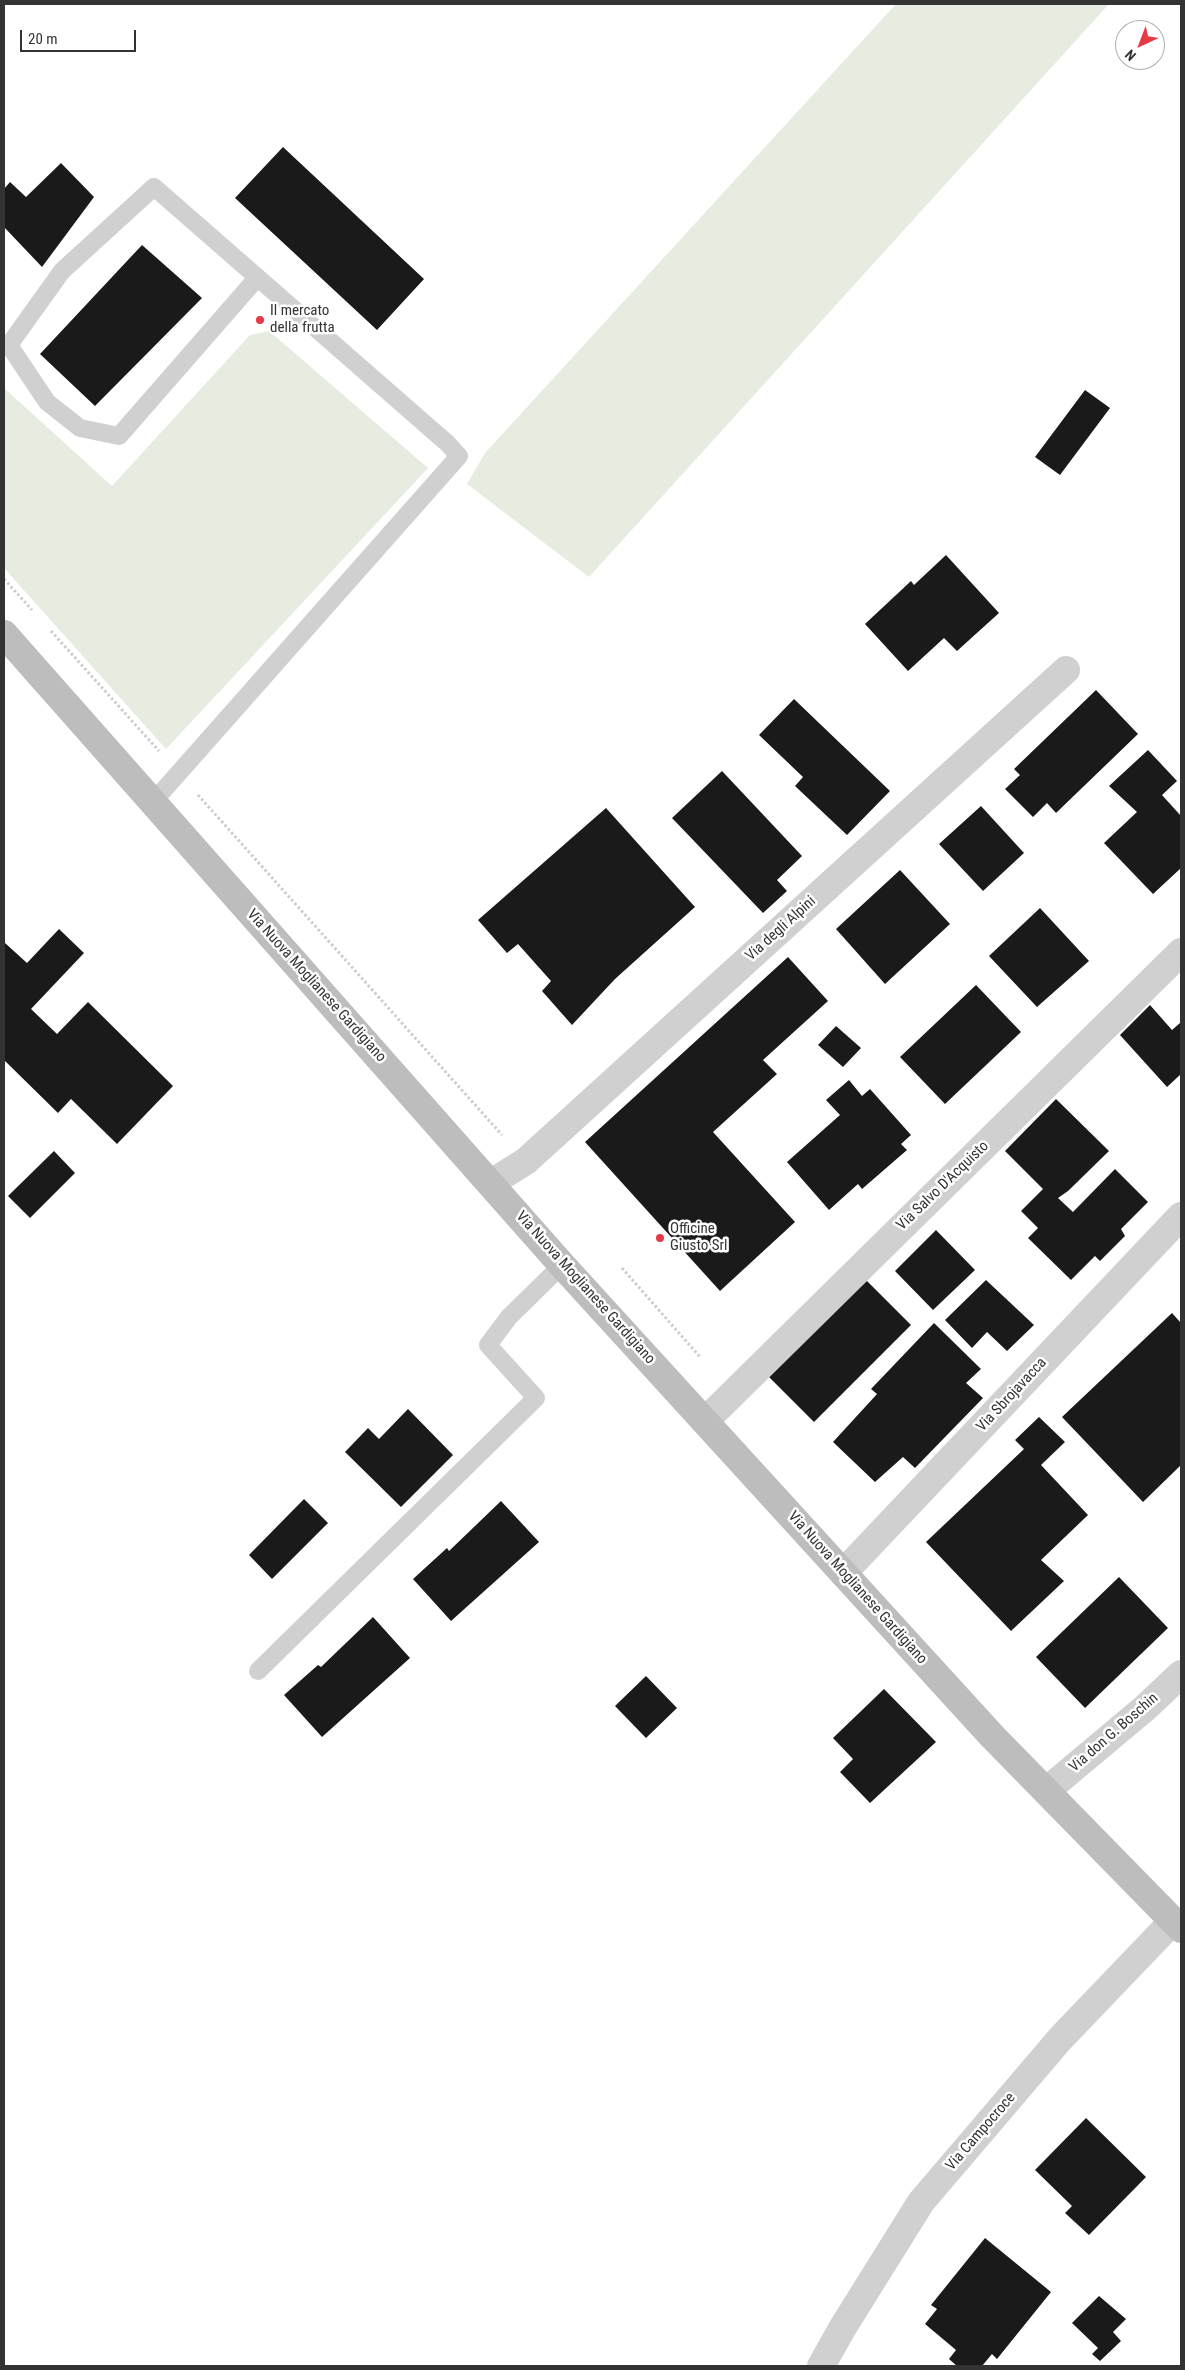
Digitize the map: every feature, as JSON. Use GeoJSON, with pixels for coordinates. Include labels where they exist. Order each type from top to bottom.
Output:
{"type":"FeatureCollection","features":[{"type":"Feature","properties":{"kind":"main road","name":"Via Nuova Moglianese Gardigiano"},"geometry":{"type":"LineString","coordinates":[[4,634],[562,1265],[992,1736],[1177,1925]]}},
{"type":"Feature","properties":{"kind":"street","name":"Via degli Alpini"},"geometry":{"type":"LineString","coordinates":[[491,1183],[526,1162],[1066,670]]}},
{"type":"Feature","properties":{"kind":"street","name":"Via Salvo D'Acquisto"},"geometry":{"type":"LineString","coordinates":[[705,1421],[1181,952]]}},
{"type":"Feature","properties":{"kind":"street","name":"Via Sbrojavacca"},"geometry":{"type":"LineString","coordinates":[[843,1573],[1181,1216]]}},
{"type":"Feature","properties":{"kind":"street","name":"Via don G. Boschin"},"geometry":{"type":"LineString","coordinates":[[1046,1791],[1145,1708],[1181,1674]]}},
{"type":"Feature","properties":{"kind":"street","name":"Via Campocroce"},"geometry":{"type":"LineString","coordinates":[[821,2366],[920,2202],[1060,2039],[1177,1925]]}},
{"type":"Feature","properties":{"kind":"lane"},"geometry":{"type":"LineString","coordinates":[[153,802],[459,456],[447,443],[154,188],[62,271],[9,345],[47,402],[80,428],[119,436],[257,278]]}},
{"type":"Feature","properties":{"kind":"lane"},"geometry":{"type":"LineString","coordinates":[[258,1672],[536,1398],[488,1345],[509,1317],[562,1265]]}},
{"type":"Feature","properties":{"kind":"path"},"geometry":{"type":"LineString","coordinates":[[4,579],[36,615]]}},
{"type":"Feature","properties":{"kind":"path"},"geometry":{"type":"LineString","coordinates":[[49,629],[504,1137]]}},
{"type":"Feature","properties":{"kind":"path"},"geometry":{"type":"LineString","coordinates":[[622,1268],[700,1357]]}},
{"type":"Feature","properties":{"kind":"shaded area"},"geometry":{"type":"Polygon","coordinates":[[[896,4],[1109,4],[589,577],[467,484],[485,453],[896,4]]]}},
{"type":"Feature","properties":{"kind":"shaded area"},"geometry":{"type":"Polygon","coordinates":[[[269,331],[428,468],[166,749],[4,568],[4,388],[112,486],[250,335],[269,331]]]}},
{"type":"Feature","properties":{"kind":"building"},"geometry":{"type":"Polygon","coordinates":[[[283,147],[424,279],[377,330],[235,198],[283,147]]]}},
{"type":"Feature","properties":{"kind":"building"},"geometry":{"type":"Polygon","coordinates":[[[61,163],[94,197],[42,267],[4,227],[4,189],[10,182],[26,197],[61,163]]]}},
{"type":"Feature","properties":{"kind":"building"},"geometry":{"type":"Polygon","coordinates":[[[142,245],[202,298],[95,406],[40,354],[142,245]]]}},
{"type":"Feature","properties":{"kind":"building"},"geometry":{"type":"Polygon","coordinates":[[[1085,390],[1110,408],[1060,475],[1035,457],[1085,390]]]}},
{"type":"Feature","properties":{"kind":"building"},"geometry":{"type":"Polygon","coordinates":[[[946,555],[999,613],[957,651],[944,638],[908,671],[865,624],[911,581],[914,585],[946,555]]]}},
{"type":"Feature","properties":{"kind":"building"},"geometry":{"type":"Polygon","coordinates":[[[1096,690],[1138,734],[1056,813],[1047,803],[1033,817],[1005,789],[1020,775],[1014,769],[1096,690]]]}},
{"type":"Feature","properties":{"kind":"building"},"geometry":{"type":"Polygon","coordinates":[[[794,699],[890,791],[847,835],[795,786],[803,777],[759,735],[794,699]]]}},
{"type":"Feature","properties":{"kind":"building"},"geometry":{"type":"Polygon","coordinates":[[[1148,750],[1177,781],[1162,795],[1181,816],[1181,868],[1153,894],[1104,843],[1137,812],[1109,786],[1148,750]]]}},
{"type":"Feature","properties":{"kind":"building"},"geometry":{"type":"Polygon","coordinates":[[[722,771],[802,856],[777,880],[787,891],[763,913],[672,818],[722,771]]]}},
{"type":"Feature","properties":{"kind":"building"},"geometry":{"type":"Polygon","coordinates":[[[981,806],[1024,853],[983,891],[939,844],[981,806]]]}},
{"type":"Feature","properties":{"kind":"building"},"geometry":{"type":"Polygon","coordinates":[[[606,808],[695,907],[615,979],[572,1025],[542,991],[551,981],[518,944],[507,953],[478,920],[606,808]]]}},
{"type":"Feature","properties":{"kind":"building"},"geometry":{"type":"Polygon","coordinates":[[[900,870],[950,924],[885,984],[836,929],[900,870]]]}},
{"type":"Feature","properties":{"kind":"building"},"geometry":{"type":"Polygon","coordinates":[[[1040,908],[1089,961],[1037,1007],[989,956],[1040,908]]]}},
{"type":"Feature","properties":{"kind":"building"},"geometry":{"type":"Polygon","coordinates":[[[59,929],[84,953],[31,1009],[57,1034],[88,1002],[173,1086],[117,1144],[71,1099],[58,1113],[4,1060],[4,945],[5,943],[27,963],[59,929]]]}},
{"type":"Feature","properties":{"kind":"building"},"geometry":{"type":"Polygon","coordinates":[[[788,957],[828,1001],[763,1060],[777,1074],[713,1132],[795,1222],[720,1291],[585,1142],[788,957]]]}},
{"type":"Feature","properties":{"kind":"building"},"geometry":{"type":"Polygon","coordinates":[[[976,985],[1021,1032],[945,1104],[900,1057],[976,985]]]}},
{"type":"Feature","properties":{"kind":"building"},"geometry":{"type":"Polygon","coordinates":[[[1150,1005],[1172,1030],[1181,1024],[1181,1074],[1167,1087],[1120,1035],[1150,1005]]]}},
{"type":"Feature","properties":{"kind":"building"},"geometry":{"type":"Polygon","coordinates":[[[836,1026],[861,1048],[843,1067],[818,1045],[836,1026]]]}},
{"type":"Feature","properties":{"kind":"building"},"geometry":{"type":"Polygon","coordinates":[[[849,1080],[862,1096],[870,1089],[911,1135],[901,1144],[907,1150],[862,1189],[858,1184],[829,1210],[787,1162],[840,1115],[826,1100],[849,1080]]]}},
{"type":"Feature","properties":{"kind":"building"},"geometry":{"type":"Polygon","coordinates":[[[1056,1099],[1109,1151],[1068,1191],[1058,1198],[1073,1212],[1115,1169],[1148,1202],[1121,1229],[1125,1236],[1100,1261],[1095,1256],[1071,1280],[1028,1238],[1038,1228],[1021,1211],[1043,1189],[1005,1151],[1056,1099]]]}},
{"type":"Feature","properties":{"kind":"building"},"geometry":{"type":"Polygon","coordinates":[[[54,1151],[75,1173],[30,1218],[8,1196],[54,1151]]]}},
{"type":"Feature","properties":{"kind":"building"},"geometry":{"type":"Polygon","coordinates":[[[936,1230],[975,1270],[933,1310],[895,1271],[936,1230]]]}},
{"type":"Feature","properties":{"kind":"building"},"geometry":{"type":"Polygon","coordinates":[[[863,1277],[911,1325],[814,1422],[767,1375],[863,1277]]]}},
{"type":"Feature","properties":{"kind":"building"},"geometry":{"type":"Polygon","coordinates":[[[986,1280],[1034,1325],[1007,1351],[987,1332],[972,1348],[945,1320],[986,1280]]]}},
{"type":"Feature","properties":{"kind":"building"},"geometry":{"type":"Polygon","coordinates":[[[1172,1313],[1181,1323],[1181,1465],[1143,1502],[1062,1417],[1172,1313]]]}},
{"type":"Feature","properties":{"kind":"building"},"geometry":{"type":"Polygon","coordinates":[[[934,1323],[981,1369],[966,1383],[983,1398],[915,1468],[903,1457],[875,1482],[833,1442],[877,1394],[871,1389],[934,1323]]]}},
{"type":"Feature","properties":{"kind":"building"},"geometry":{"type":"Polygon","coordinates":[[[408,1409],[453,1455],[401,1507],[345,1452],[368,1428],[379,1439],[408,1409]]]}},
{"type":"Feature","properties":{"kind":"building"},"geometry":{"type":"Polygon","coordinates":[[[1039,1417],[1065,1442],[1041,1465],[1088,1515],[1041,1560],[1064,1581],[1011,1631],[926,1542],[1024,1449],[1015,1440],[1039,1417]]]}},
{"type":"Feature","properties":{"kind":"building"},"geometry":{"type":"Polygon","coordinates":[[[304,1499],[328,1523],[272,1579],[249,1555],[304,1499]]]}},
{"type":"Feature","properties":{"kind":"building"},"geometry":{"type":"Polygon","coordinates":[[[501,1501],[539,1542],[451,1621],[413,1579],[447,1548],[449,1551],[501,1501]]]}},
{"type":"Feature","properties":{"kind":"building"},"geometry":{"type":"Polygon","coordinates":[[[1119,1577],[1168,1628],[1085,1708],[1036,1657],[1119,1577]]]}},
{"type":"Feature","properties":{"kind":"building"},"geometry":{"type":"Polygon","coordinates":[[[373,1617],[410,1658],[322,1737],[284,1695],[318,1665],[321,1667],[373,1617]]]}},
{"type":"Feature","properties":{"kind":"building"},"geometry":{"type":"Polygon","coordinates":[[[646,1676],[677,1708],[646,1738],[615,1706],[646,1676]]]}},
{"type":"Feature","properties":{"kind":"building"},"geometry":{"type":"Polygon","coordinates":[[[884,1689],[936,1742],[870,1803],[840,1772],[853,1759],[833,1738],[884,1689]]]}},
{"type":"Feature","properties":{"kind":"building"},"geometry":{"type":"Polygon","coordinates":[[[1086,2118],[1146,2177],[1089,2235],[1065,2213],[1072,2206],[1035,2170],[1086,2118]]]}},
{"type":"Feature","properties":{"kind":"building"},"geometry":{"type":"Polygon","coordinates":[[[985,2238],[1051,2292],[997,2359],[992,2354],[982,2366],[957,2366],[949,2359],[956,2350],[925,2324],[937,2309],[931,2305],[985,2238]]]}},
{"type":"Feature","properties":{"kind":"building"},"geometry":{"type":"Polygon","coordinates":[[[1099,2296],[1126,2319],[1113,2332],[1121,2341],[1100,2361],[1092,2354],[1098,2348],[1072,2323],[1099,2296]]]}},
{"type":"Feature","properties":{"kind":"place","name":"Il mercato della frutta"},"geometry":{"type":"Point","coordinates":[260,320]}},
{"type":"Feature","properties":{"kind":"place","name":"Officine Giusto Srl"},"geometry":{"type":"Point","coordinates":[660,1238]}}]}
